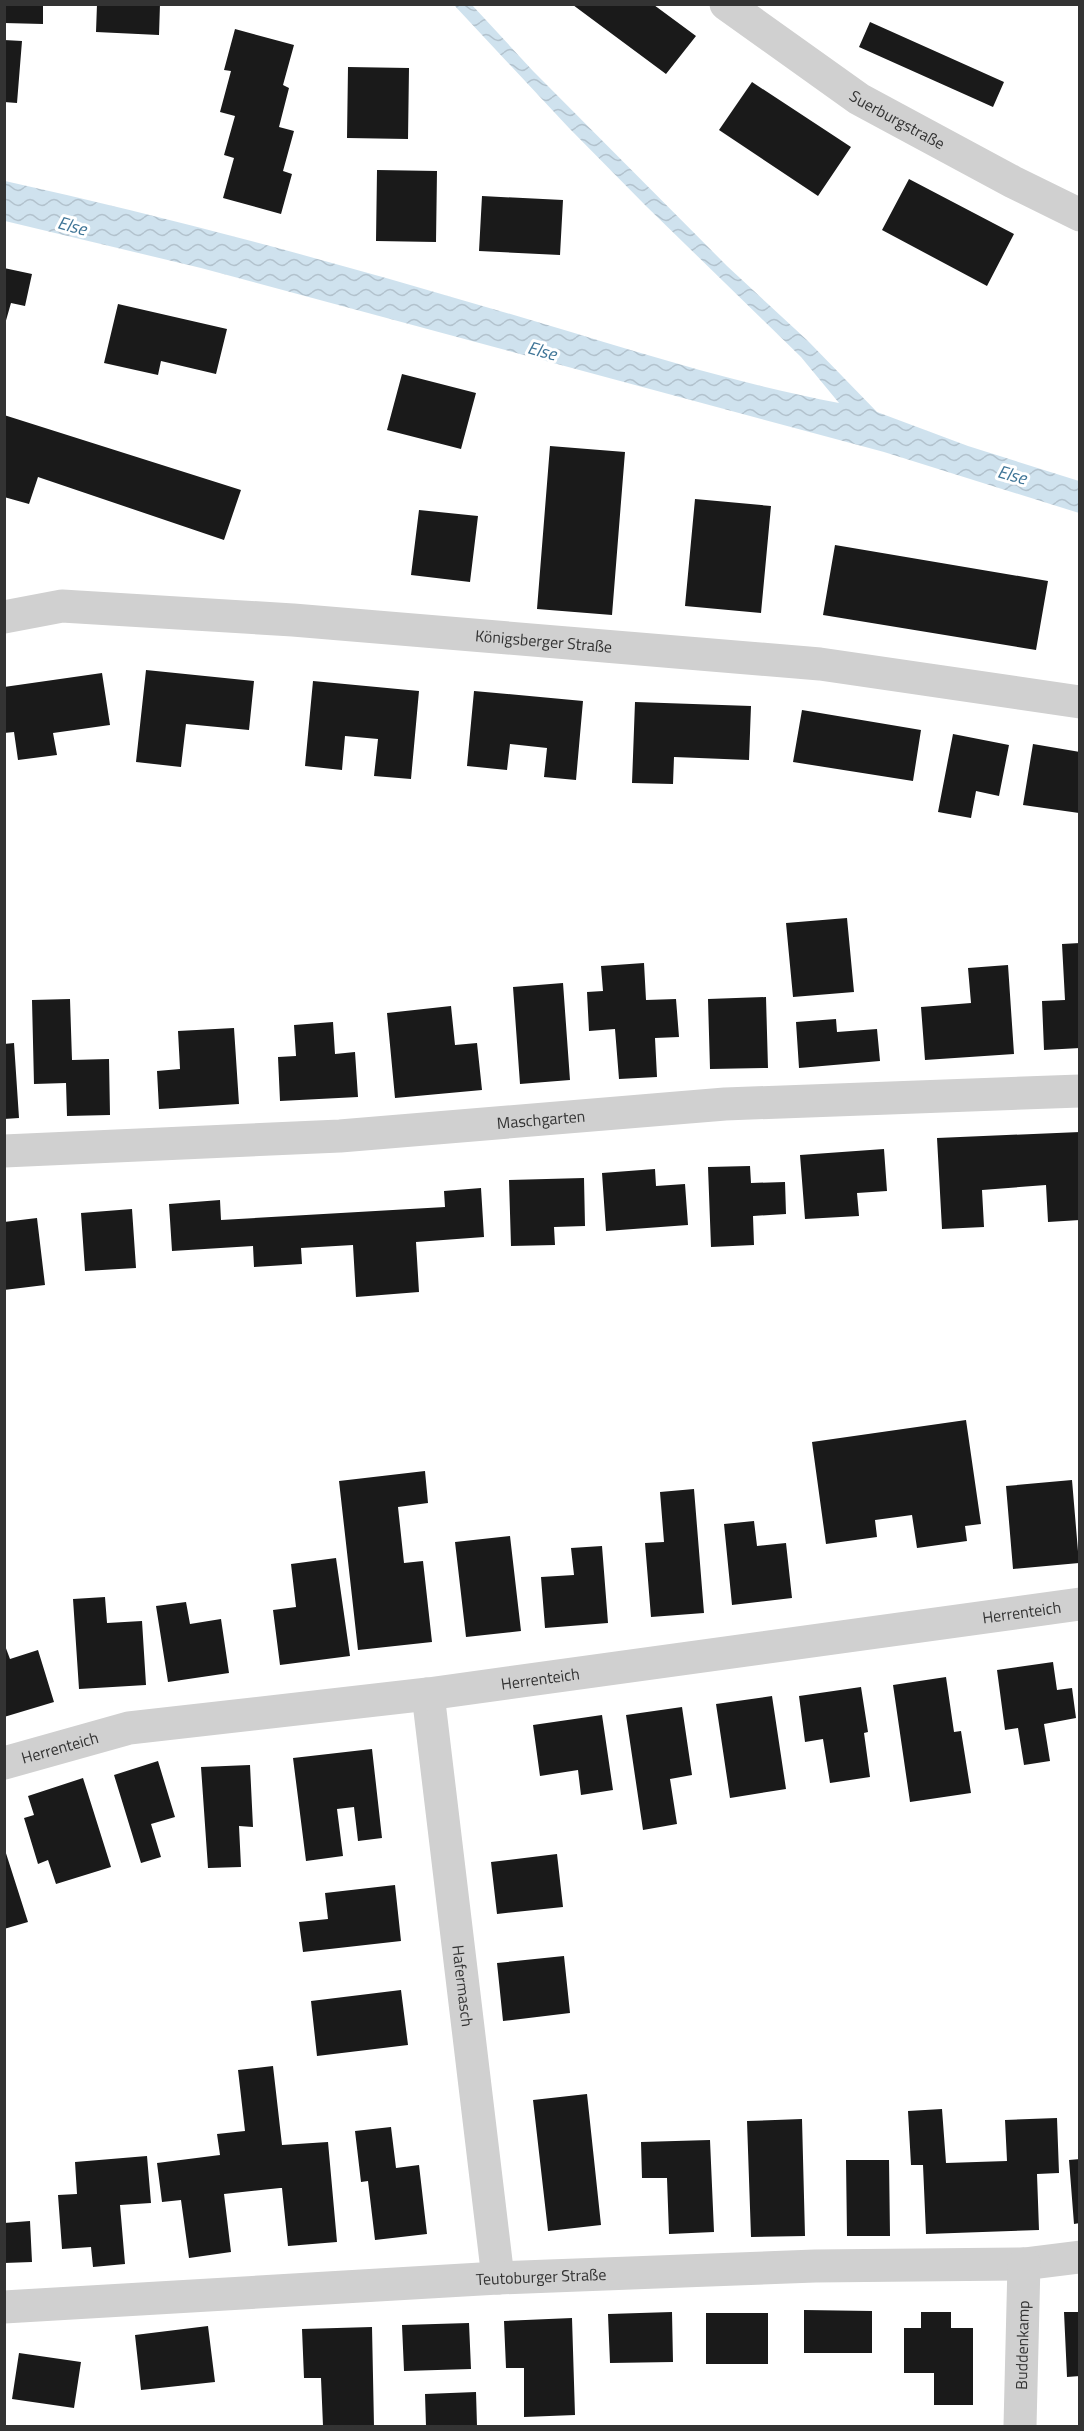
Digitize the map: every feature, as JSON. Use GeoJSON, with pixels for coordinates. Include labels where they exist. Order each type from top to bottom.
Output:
{"type":"FeatureCollection","features":[{"type":"Feature","properties":{"kind":"street","name":"Suerburgstraße"},"geometry":{"type":"LineString","coordinates":[[726,4],[859,99],[1003,177],[1080,215]]}},
{"type":"Feature","properties":{"kind":"street","name":"Königsberger Straße"},"geometry":{"type":"LineString","coordinates":[[4,617],[62,606],[305,621],[820,664],[1080,702]]}},
{"type":"Feature","properties":{"kind":"street","name":"Maschgarten"},"geometry":{"type":"LineString","coordinates":[[4,1150],[340,1136],[725,1104],[1080,1091]]}},
{"type":"Feature","properties":{"kind":"street","name":"Herrenteich"},"geometry":{"type":"LineString","coordinates":[[4,1763],[129,1728],[428,1694],[1080,1604]]}},
{"type":"Feature","properties":{"kind":"street","name":"Hafermasch"},"geometry":{"type":"LineString","coordinates":[[428,1694],[498,2278]]}},
{"type":"Feature","properties":{"kind":"street","name":"Teutoburger Straße"},"geometry":{"type":"LineString","coordinates":[[4,2307],[498,2278],[814,2266],[1024,2264],[1080,2258]]}},
{"type":"Feature","properties":{"kind":"street","name":"Buddenkamp"},"geometry":{"type":"LineString","coordinates":[[1020,2427],[1024,2264]]}},
{"type":"Feature","properties":{"kind":"water","name":"Else"},"geometry":{"type":"Polygon","coordinates":[[[454,5],[472,5],[533,71],[727,266],[808,341],[877,412],[968,446],[1079,481],[1079,513],[884,452],[201,268],[5,221],[5,181],[243,239],[703,371],[839,403],[801,357],[569,128],[454,5]]]}},
{"type":"Feature","properties":{"kind":"building"},"geometry":{"type":"Polygon","coordinates":[[[4,4],[43,4],[43,24],[4,23],[4,4]]]}},
{"type":"Feature","properties":{"kind":"building"},"geometry":{"type":"Polygon","coordinates":[[[97,4],[160,4],[159,35],[96,32],[97,4]]]}},
{"type":"Feature","properties":{"kind":"building"},"geometry":{"type":"Polygon","coordinates":[[[573,5],[654,5],[696,36],[666,74],[573,5]]]}},
{"type":"Feature","properties":{"kind":"building"},"geometry":{"type":"Polygon","coordinates":[[[870,22],[1004,82],[993,107],[859,47],[870,22]]]}},
{"type":"Feature","properties":{"kind":"building"},"geometry":{"type":"Polygon","coordinates":[[[235,29],[294,45],[283,85],[289,88],[279,127],[294,131],[283,171],[292,174],[281,214],[223,198],[234,158],[224,155],[235,116],[220,112],[231,71],[224,70],[235,29]]]}},
{"type":"Feature","properties":{"kind":"building"},"geometry":{"type":"Polygon","coordinates":[[[4,40],[22,41],[17,103],[4,102],[4,40]]]}},
{"type":"Feature","properties":{"kind":"building"},"geometry":{"type":"Polygon","coordinates":[[[348,67],[409,68],[408,139],[347,138],[348,67]]]}},
{"type":"Feature","properties":{"kind":"building"},"geometry":{"type":"Polygon","coordinates":[[[752,82],[851,147],[818,196],[719,130],[752,82]]]}},
{"type":"Feature","properties":{"kind":"building"},"geometry":{"type":"Polygon","coordinates":[[[377,170],[437,171],[436,242],[376,241],[377,170]]]}},
{"type":"Feature","properties":{"kind":"building"},"geometry":{"type":"Polygon","coordinates":[[[909,179],[1014,234],[987,286],[882,230],[909,179]]]}},
{"type":"Feature","properties":{"kind":"building"},"geometry":{"type":"Polygon","coordinates":[[[482,196],[563,200],[560,255],[479,251],[482,196]]]}},
{"type":"Feature","properties":{"kind":"building"},"geometry":{"type":"Polygon","coordinates":[[[4,268],[32,274],[25,306],[11,303],[5,324],[4,268]]]}},
{"type":"Feature","properties":{"kind":"building"},"geometry":{"type":"Polygon","coordinates":[[[118,304],[227,329],[216,374],[161,361],[158,375],[104,363],[118,304]]]}},
{"type":"Feature","properties":{"kind":"building"},"geometry":{"type":"Polygon","coordinates":[[[402,374],[476,393],[461,449],[387,430],[402,374]]]}},
{"type":"Feature","properties":{"kind":"building"},"geometry":{"type":"Polygon","coordinates":[[[4,415],[241,490],[224,540],[38,477],[29,504],[4,497],[4,415]]]}},
{"type":"Feature","properties":{"kind":"building"},"geometry":{"type":"Polygon","coordinates":[[[550,446],[625,452],[612,615],[537,609],[550,446]]]}},
{"type":"Feature","properties":{"kind":"building"},"geometry":{"type":"Polygon","coordinates":[[[695,499],[771,506],[761,613],[685,606],[695,499]]]}},
{"type":"Feature","properties":{"kind":"building"},"geometry":{"type":"Polygon","coordinates":[[[419,510],[478,516],[470,582],[411,575],[419,510]]]}},
{"type":"Feature","properties":{"kind":"building"},"geometry":{"type":"Polygon","coordinates":[[[835,545],[1048,581],[1036,650],[823,615],[835,545]]]}},
{"type":"Feature","properties":{"kind":"building"},"geometry":{"type":"Polygon","coordinates":[[[146,670],[254,681],[249,730],[186,724],[181,767],[136,762],[146,670]]]}},
{"type":"Feature","properties":{"kind":"building"},"geometry":{"type":"Polygon","coordinates":[[[102,673],[110,725],[53,733],[57,755],[18,760],[14,732],[4,733],[4,687],[102,673]]]}},
{"type":"Feature","properties":{"kind":"building"},"geometry":{"type":"Polygon","coordinates":[[[313,681],[419,691],[411,779],[374,776],[378,739],[345,736],[342,770],[305,766],[313,681]]]}},
{"type":"Feature","properties":{"kind":"building"},"geometry":{"type":"Polygon","coordinates":[[[474,691],[583,701],[576,780],[544,777],[547,748],[510,744],[507,770],[467,766],[474,691]]]}},
{"type":"Feature","properties":{"kind":"building"},"geometry":{"type":"Polygon","coordinates":[[[635,702],[751,706],[749,760],[674,757],[673,784],[632,783],[635,702]]]}},
{"type":"Feature","properties":{"kind":"building"},"geometry":{"type":"Polygon","coordinates":[[[802,710],[921,730],[913,781],[793,762],[802,710]]]}},
{"type":"Feature","properties":{"kind":"building"},"geometry":{"type":"Polygon","coordinates":[[[953,734],[1009,745],[999,796],[976,791],[971,818],[938,812],[953,734]]]}},
{"type":"Feature","properties":{"kind":"building"},"geometry":{"type":"Polygon","coordinates":[[[1033,744],[1080,752],[1079,813],[1023,805],[1033,744]]]}},
{"type":"Feature","properties":{"kind":"building"},"geometry":{"type":"Polygon","coordinates":[[[847,918],[854,992],[793,997],[786,923],[847,918]]]}},
{"type":"Feature","properties":{"kind":"building"},"geometry":{"type":"Polygon","coordinates":[[[1080,943],[1080,1048],[1044,1050],[1042,1001],[1065,1000],[1062,944],[1080,943]]]}},
{"type":"Feature","properties":{"kind":"building"},"geometry":{"type":"Polygon","coordinates":[[[644,963],[646,1000],[676,999],[679,1037],[655,1038],[657,1077],[619,1079],[615,1029],[589,1031],[587,992],[603,991],[601,966],[644,963]]]}},
{"type":"Feature","properties":{"kind":"building"},"geometry":{"type":"Polygon","coordinates":[[[1008,965],[1014,1054],[925,1060],[921,1007],[971,1003],[968,968],[1008,965]]]}},
{"type":"Feature","properties":{"kind":"building"},"geometry":{"type":"Polygon","coordinates":[[[563,983],[570,1080],[520,1084],[513,987],[563,983]]]}},
{"type":"Feature","properties":{"kind":"building"},"geometry":{"type":"Polygon","coordinates":[[[766,997],[768,1068],[710,1069],[708,999],[766,997]]]}},
{"type":"Feature","properties":{"kind":"building"},"geometry":{"type":"Polygon","coordinates":[[[70,999],[72,1060],[109,1059],[110,1115],[67,1116],[66,1083],[34,1084],[32,1000],[70,999]]]}},
{"type":"Feature","properties":{"kind":"building"},"geometry":{"type":"Polygon","coordinates":[[[451,1006],[455,1045],[477,1043],[482,1090],[395,1098],[387,1013],[451,1006]]]}},
{"type":"Feature","properties":{"kind":"building"},"geometry":{"type":"Polygon","coordinates":[[[836,1019],[837,1032],[877,1029],[880,1061],[799,1068],[796,1022],[836,1019]]]}},
{"type":"Feature","properties":{"kind":"building"},"geometry":{"type":"Polygon","coordinates":[[[333,1022],[335,1054],[355,1052],[358,1097],[280,1101],[278,1057],[296,1056],[294,1025],[333,1022]]]}},
{"type":"Feature","properties":{"kind":"building"},"geometry":{"type":"Polygon","coordinates":[[[234,1028],[239,1104],[159,1109],[157,1071],[180,1069],[178,1031],[234,1028]]]}},
{"type":"Feature","properties":{"kind":"building"},"geometry":{"type":"Polygon","coordinates":[[[14,1043],[19,1118],[4,1119],[4,1044],[14,1043]]]}},
{"type":"Feature","properties":{"kind":"building"},"geometry":{"type":"Polygon","coordinates":[[[1080,1132],[1080,1220],[1048,1222],[1046,1185],[982,1190],[984,1227],[942,1229],[937,1138],[1080,1132]]]}},
{"type":"Feature","properties":{"kind":"building"},"geometry":{"type":"Polygon","coordinates":[[[884,1149],[887,1191],[857,1193],[859,1216],[805,1219],[800,1155],[884,1149]]]}},
{"type":"Feature","properties":{"kind":"building"},"geometry":{"type":"Polygon","coordinates":[[[750,1166],[751,1183],[785,1182],[786,1214],[753,1216],[754,1245],[711,1247],[708,1167],[750,1166]]]}},
{"type":"Feature","properties":{"kind":"building"},"geometry":{"type":"Polygon","coordinates":[[[655,1169],[656,1186],[685,1184],[688,1225],[606,1231],[602,1173],[655,1169]]]}},
{"type":"Feature","properties":{"kind":"building"},"geometry":{"type":"Polygon","coordinates":[[[584,1178],[585,1226],[554,1227],[555,1245],[511,1246],[509,1180],[584,1178]]]}},
{"type":"Feature","properties":{"kind":"building"},"geometry":{"type":"Polygon","coordinates":[[[481,1188],[484,1237],[416,1242],[419,1292],[356,1297],[353,1245],[301,1248],[302,1264],[254,1267],[253,1246],[172,1251],[169,1204],[220,1200],[221,1220],[445,1207],[444,1191],[481,1188]]]}},
{"type":"Feature","properties":{"kind":"building"},"geometry":{"type":"Polygon","coordinates":[[[132,1209],[136,1268],[85,1271],[81,1213],[132,1209]]]}},
{"type":"Feature","properties":{"kind":"building"},"geometry":{"type":"Polygon","coordinates":[[[37,1218],[45,1285],[4,1290],[4,1222],[37,1218]]]}},
{"type":"Feature","properties":{"kind":"building"},"geometry":{"type":"Polygon","coordinates":[[[966,1420],[981,1524],[965,1526],[967,1541],[917,1548],[912,1515],[875,1520],[877,1537],[826,1544],[812,1442],[966,1420]]]}},
{"type":"Feature","properties":{"kind":"building"},"geometry":{"type":"Polygon","coordinates":[[[425,1471],[428,1503],[398,1507],[404,1563],[423,1561],[432,1642],[358,1650],[339,1481],[425,1471]]]}},
{"type":"Feature","properties":{"kind":"building"},"geometry":{"type":"Polygon","coordinates":[[[1072,1480],[1079,1563],[1013,1569],[1006,1486],[1072,1480]]]}},
{"type":"Feature","properties":{"kind":"building"},"geometry":{"type":"Polygon","coordinates":[[[694,1489],[704,1613],[651,1617],[645,1543],[664,1542],[660,1492],[694,1489]]]}},
{"type":"Feature","properties":{"kind":"building"},"geometry":{"type":"Polygon","coordinates":[[[754,1521],[757,1546],[786,1543],[792,1598],[732,1605],[724,1524],[754,1521]]]}},
{"type":"Feature","properties":{"kind":"building"},"geometry":{"type":"Polygon","coordinates":[[[510,1536],[521,1631],[466,1637],[455,1542],[510,1536]]]}},
{"type":"Feature","properties":{"kind":"building"},"geometry":{"type":"Polygon","coordinates":[[[602,1546],[608,1623],[545,1628],[541,1577],[574,1575],[571,1548],[602,1546]]]}},
{"type":"Feature","properties":{"kind":"building"},"geometry":{"type":"Polygon","coordinates":[[[336,1558],[350,1656],[280,1665],[273,1610],[296,1607],[291,1564],[336,1558]]]}},
{"type":"Feature","properties":{"kind":"building"},"geometry":{"type":"Polygon","coordinates":[[[105,1597],[107,1623],[142,1621],[146,1685],[79,1689],[73,1599],[105,1597]]]}},
{"type":"Feature","properties":{"kind":"building"},"geometry":{"type":"Polygon","coordinates":[[[186,1602],[190,1624],[221,1619],[229,1673],[168,1682],[156,1606],[186,1602]]]}},
{"type":"Feature","properties":{"kind":"building"},"geometry":{"type":"Polygon","coordinates":[[[4,1643],[10,1659],[38,1650],[54,1702],[4,1717],[4,1643]]]}},
{"type":"Feature","properties":{"kind":"building"},"geometry":{"type":"Polygon","coordinates":[[[1053,1662],[1057,1690],[1072,1688],[1076,1718],[1044,1724],[1050,1761],[1024,1765],[1018,1728],[1005,1730],[997,1670],[1053,1662]]]}},
{"type":"Feature","properties":{"kind":"building"},"geometry":{"type":"Polygon","coordinates":[[[946,1677],[954,1732],[961,1731],[971,1793],[910,1802],[893,1685],[946,1677]]]}},
{"type":"Feature","properties":{"kind":"building"},"geometry":{"type":"Polygon","coordinates":[[[861,1687],[868,1732],[864,1733],[870,1777],[830,1783],[823,1739],[805,1742],[799,1696],[861,1687]]]}},
{"type":"Feature","properties":{"kind":"building"},"geometry":{"type":"Polygon","coordinates":[[[772,1696],[786,1789],[730,1798],[716,1704],[772,1696]]]}},
{"type":"Feature","properties":{"kind":"building"},"geometry":{"type":"Polygon","coordinates":[[[682,1707],[692,1775],[670,1779],[677,1824],[643,1830],[626,1715],[682,1707]]]}},
{"type":"Feature","properties":{"kind":"building"},"geometry":{"type":"Polygon","coordinates":[[[602,1715],[613,1790],[581,1795],[578,1770],[540,1776],[533,1725],[602,1715]]]}},
{"type":"Feature","properties":{"kind":"building"},"geometry":{"type":"Polygon","coordinates":[[[372,1749],[382,1838],[358,1841],[354,1807],[337,1809],[343,1856],[306,1861],[293,1758],[372,1749]]]}},
{"type":"Feature","properties":{"kind":"building"},"geometry":{"type":"Polygon","coordinates":[[[158,1761],[175,1817],[151,1824],[161,1857],[141,1863],[114,1775],[158,1761]]]}},
{"type":"Feature","properties":{"kind":"building"},"geometry":{"type":"Polygon","coordinates":[[[250,1765],[253,1827],[239,1826],[241,1867],[208,1868],[201,1767],[250,1765]]]}},
{"type":"Feature","properties":{"kind":"building"},"geometry":{"type":"Polygon","coordinates":[[[83,1778],[111,1867],[56,1884],[48,1860],[38,1864],[24,1818],[34,1815],[28,1796],[83,1778]]]}},
{"type":"Feature","properties":{"kind":"building"},"geometry":{"type":"Polygon","coordinates":[[[4,1847],[28,1922],[4,1929],[4,1847]]]}},
{"type":"Feature","properties":{"kind":"building"},"geometry":{"type":"Polygon","coordinates":[[[557,1854],[563,1907],[497,1914],[491,1862],[557,1854]]]}},
{"type":"Feature","properties":{"kind":"building"},"geometry":{"type":"Polygon","coordinates":[[[395,1885],[401,1941],[303,1952],[299,1922],[328,1919],[325,1893],[395,1885]]]}},
{"type":"Feature","properties":{"kind":"building"},"geometry":{"type":"Polygon","coordinates":[[[564,1956],[570,2013],[503,2021],[497,1963],[564,1956]]]}},
{"type":"Feature","properties":{"kind":"building"},"geometry":{"type":"Polygon","coordinates":[[[401,1990],[408,2045],[317,2056],[311,2001],[401,1990]]]}},
{"type":"Feature","properties":{"kind":"building"},"geometry":{"type":"Polygon","coordinates":[[[273,2066],[282,2145],[328,2142],[337,2242],[288,2246],[282,2188],[224,2194],[231,2252],[189,2258],[181,2200],[162,2202],[157,2163],[220,2155],[217,2134],[245,2131],[238,2070],[273,2066]]]}},
{"type":"Feature","properties":{"kind":"building"},"geometry":{"type":"Polygon","coordinates":[[[587,2094],[601,2225],[548,2231],[533,2100],[587,2094]]]}},
{"type":"Feature","properties":{"kind":"building"},"geometry":{"type":"Polygon","coordinates":[[[942,2109],[946,2163],[1007,2161],[1005,2120],[1057,2118],[1059,2173],[1037,2174],[1039,2230],[926,2234],[923,2165],[911,2165],[908,2111],[942,2109]]]}},
{"type":"Feature","properties":{"kind":"building"},"geometry":{"type":"Polygon","coordinates":[[[802,2119],[805,2236],[751,2237],[747,2121],[802,2119]]]}},
{"type":"Feature","properties":{"kind":"building"},"geometry":{"type":"Polygon","coordinates":[[[391,2127],[396,2168],[419,2165],[427,2234],[375,2240],[368,2181],[361,2182],[355,2131],[391,2127]]]}},
{"type":"Feature","properties":{"kind":"building"},"geometry":{"type":"Polygon","coordinates":[[[710,2140],[714,2232],[669,2234],[667,2178],[642,2178],[641,2142],[710,2140]]]}},
{"type":"Feature","properties":{"kind":"building"},"geometry":{"type":"Polygon","coordinates":[[[147,2156],[151,2203],[120,2205],[125,2264],[93,2267],[91,2247],[62,2249],[58,2195],[77,2194],[75,2162],[147,2156]]]}},
{"type":"Feature","properties":{"kind":"building"},"geometry":{"type":"Polygon","coordinates":[[[1080,2159],[1080,2223],[1074,2224],[1069,2160],[1080,2159]]]}},
{"type":"Feature","properties":{"kind":"building"},"geometry":{"type":"Polygon","coordinates":[[[846,2160],[889,2160],[890,2236],[847,2236],[846,2160]]]}},
{"type":"Feature","properties":{"kind":"building"},"geometry":{"type":"Polygon","coordinates":[[[30,2221],[32,2262],[4,2263],[4,2223],[30,2221]]]}},
{"type":"Feature","properties":{"kind":"building"},"geometry":{"type":"Polygon","coordinates":[[[804,2310],[872,2311],[872,2353],[804,2353],[804,2310]]]}},
{"type":"Feature","properties":{"kind":"building"},"geometry":{"type":"Polygon","coordinates":[[[672,2312],[673,2362],[610,2363],[608,2314],[672,2312]]]}},
{"type":"Feature","properties":{"kind":"building"},"geometry":{"type":"Polygon","coordinates":[[[921,2312],[951,2312],[951,2328],[973,2328],[973,2405],[934,2405],[934,2373],[904,2373],[904,2328],[921,2328],[921,2312]]]}},
{"type":"Feature","properties":{"kind":"building"},"geometry":{"type":"Polygon","coordinates":[[[1064,2312],[1080,2312],[1080,2376],[1067,2377],[1064,2312]]]}},
{"type":"Feature","properties":{"kind":"building"},"geometry":{"type":"Polygon","coordinates":[[[706,2313],[768,2313],[768,2364],[706,2364],[706,2313]]]}},
{"type":"Feature","properties":{"kind":"building"},"geometry":{"type":"Polygon","coordinates":[[[572,2318],[575,2415],[524,2417],[524,2368],[506,2368],[504,2321],[572,2318]]]}},
{"type":"Feature","properties":{"kind":"building"},"geometry":{"type":"Polygon","coordinates":[[[469,2323],[471,2369],[404,2371],[402,2325],[469,2323]]]}},
{"type":"Feature","properties":{"kind":"building"},"geometry":{"type":"Polygon","coordinates":[[[208,2326],[215,2382],[141,2390],[135,2335],[208,2326]]]}},
{"type":"Feature","properties":{"kind":"building"},"geometry":{"type":"Polygon","coordinates":[[[372,2327],[374,2426],[323,2426],[321,2378],[304,2378],[302,2329],[372,2327]]]}},
{"type":"Feature","properties":{"kind":"building"},"geometry":{"type":"Polygon","coordinates":[[[19,2353],[81,2362],[74,2408],[12,2399],[19,2353]]]}},
{"type":"Feature","properties":{"kind":"building"},"geometry":{"type":"Polygon","coordinates":[[[476,2392],[477,2426],[426,2426],[425,2394],[476,2392]]]}}]}
